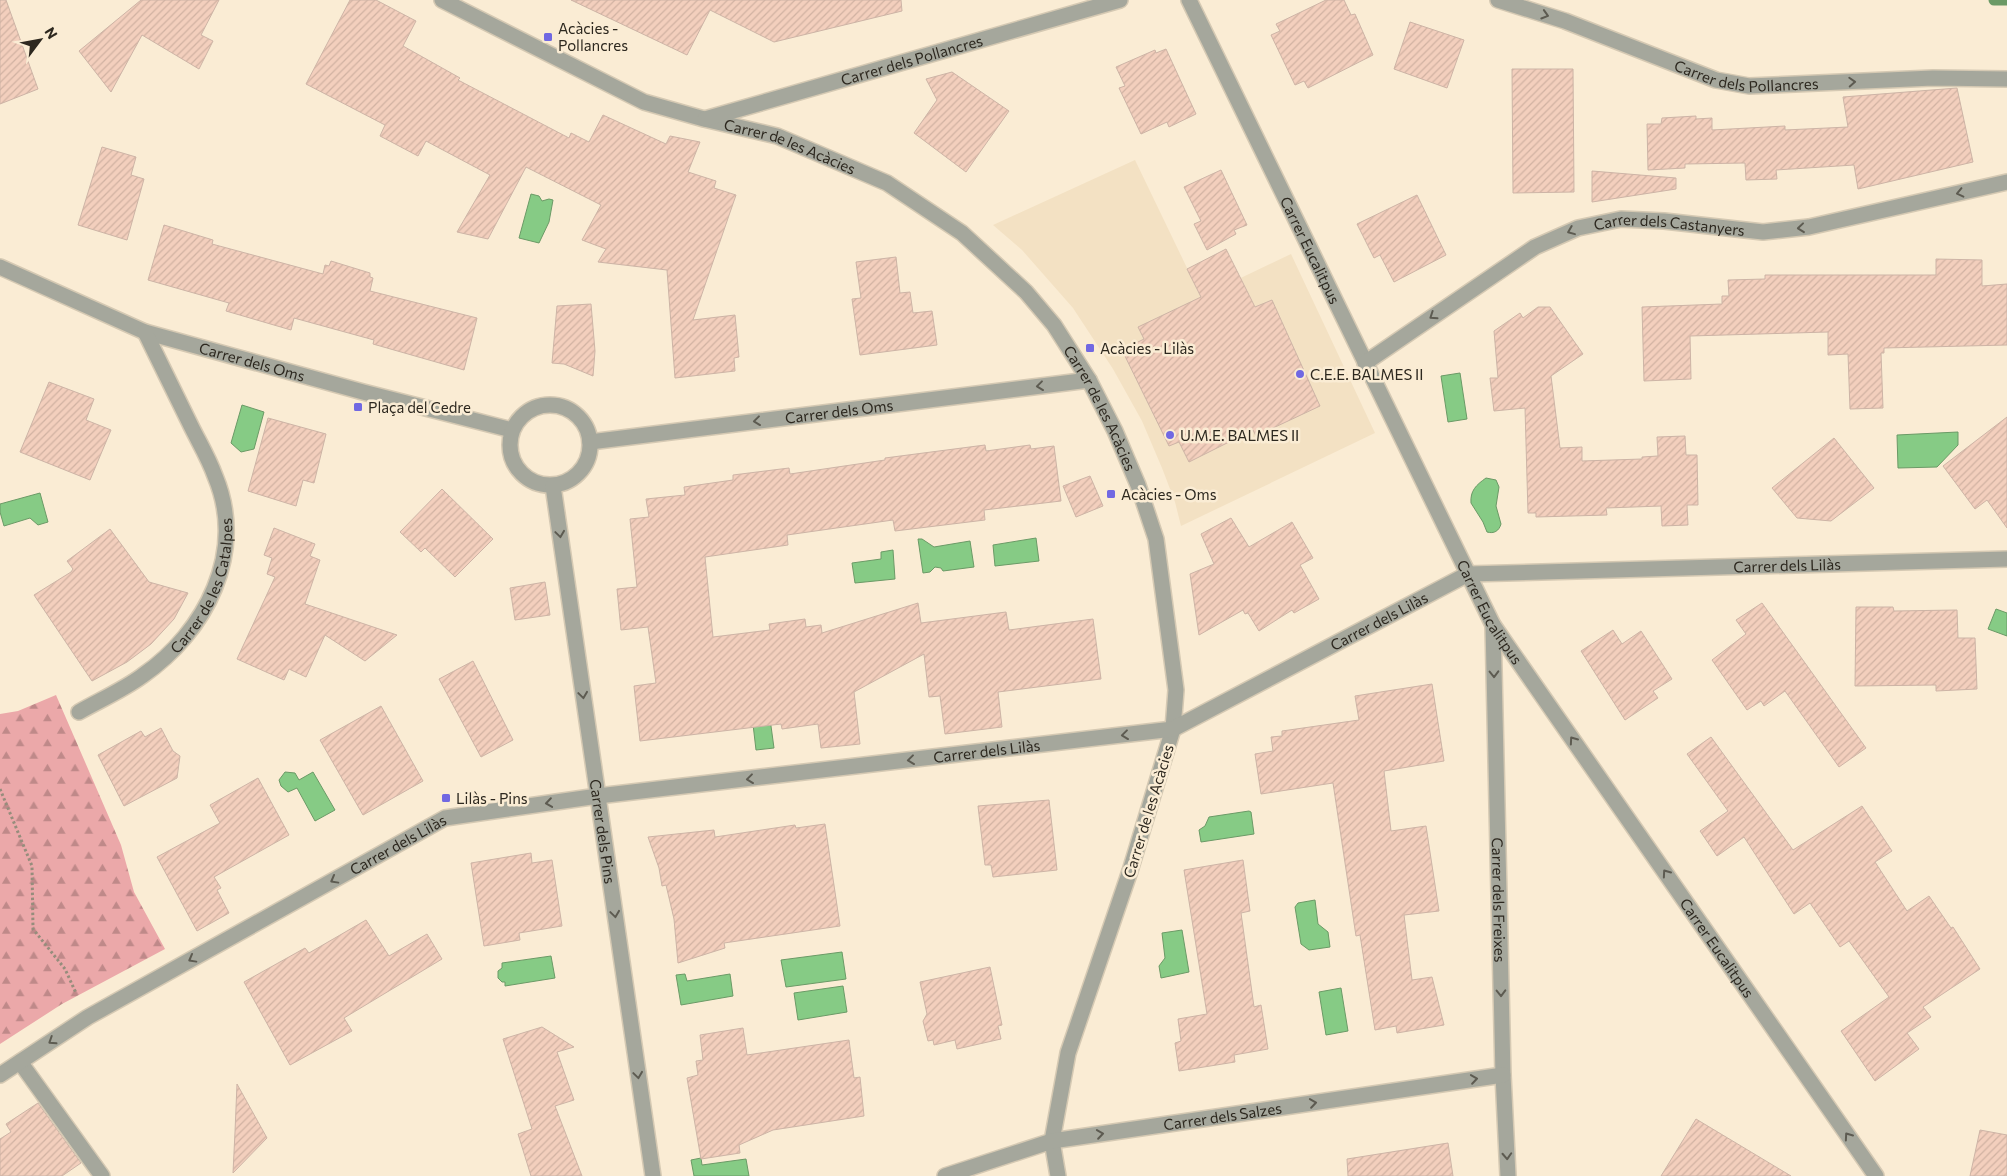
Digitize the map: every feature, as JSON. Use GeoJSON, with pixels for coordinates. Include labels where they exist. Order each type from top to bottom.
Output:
{"type":"FeatureCollection","features":[{"type":"Feature","properties":{"kind":"street","name":"Carrer de les Acàcies"},"geometry":{"type":"LineString","coordinates":[[442,0],[644,102],[704,119],[777,136],[887,183],[962,233],[1026,292],[1054,326],[1089,380],[1119,440],[1138,486],[1156,539],[1176,690],[1173,729],[1130,871],[1068,1053],[1052,1141],[1058,1176]]}},
{"type":"Feature","properties":{"kind":"street","name":"Carrer dels Pollancres"},"geometry":{"type":"LineString","coordinates":[[704,119],[1120,0]]}},
{"type":"Feature","properties":{"kind":"street","name":"Carrer Eucalitpus"},"geometry":{"type":"LineString","coordinates":[[1188,0],[1493,625],[1876,1176]]}},
{"type":"Feature","properties":{"kind":"street","name":"Carrer dels Pollancres"},"geometry":{"type":"LineString","coordinates":[[1498,0],[1565,21],[1716,80],[1749,86],[1933,78],[2007,80]]}},
{"type":"Feature","properties":{"kind":"street","name":"Carrer dels Castanyers"},"geometry":{"type":"LineString","coordinates":[[1365,363],[1535,247],[1578,228],[1621,219],[1664,221],[1763,232],[1800,228],[2007,182]]}},
{"type":"Feature","properties":{"kind":"street","name":"Carrer dels Oms"},"geometry":{"type":"LineString","coordinates":[[0,267],[145,332],[354,390],[512,430]]}},
{"type":"Feature","properties":{"kind":"street","name":"Carrer de les Catalpes"},"geometry":{"type":"LineString","coordinates":[[79,712],[141,677],[164,659],[199,619],[213,594],[222,566],[227,538],[224,504],[216,476],[145,332]]}},
{"type":"Feature","properties":{"kind":"street","name":"Carrer dels Oms"},"geometry":{"type":"LineString","coordinates":[[590,442],[1089,380]]}},
{"type":"Feature","properties":{"kind":"street"},"geometry":{"type":"LineString","coordinates":[[543,405],[556,405],[568,409],[579,417],[586,428],[590,442],[589,454],[584,466],[576,476],[565,483],[553,486],[539,485],[527,479],[517,469],[511,457],[509,444],[512,430],[519,418],[530,410],[543,405]]}},
{"type":"Feature","properties":{"kind":"street","name":"Carrer dels Pins"},"geometry":{"type":"LineString","coordinates":[[553,486],[653,1176]]}},
{"type":"Feature","properties":{"kind":"street","name":"Carrer dels Lilàs"},"geometry":{"type":"LineString","coordinates":[[0,1075],[88,1017],[444,818],[598,796],[1173,729],[1468,574],[2007,559]]}},
{"type":"Feature","properties":{"kind":"street","name":"Carrer dels Freixes"},"geometry":{"type":"LineString","coordinates":[[1493,625],[1503,1075],[1508,1176]]}},
{"type":"Feature","properties":{"kind":"street"},"geometry":{"type":"LineString","coordinates":[[20,1062],[102,1176]]}},
{"type":"Feature","properties":{"kind":"street","name":"Carrer dels Salzes"},"geometry":{"type":"LineString","coordinates":[[945,1176],[1052,1141],[1503,1075]]}},
{"type":"Feature","properties":{"kind":"path"},"geometry":{"type":"LineString","coordinates":[[0,789],[32,866],[33,930],[65,968],[88,1017]]}},
{"type":"Feature","properties":{"kind":"shaded area"},"geometry":{"type":"Polygon","coordinates":[[[1135,160],[1201,297],[1291,254],[1375,433],[1181,526],[1175,502],[1142,421],[1113,369],[1073,308],[1022,250],[993,225],[1135,160]]]}},
{"type":"Feature","properties":{"kind":"shaded area"},"geometry":{"type":"Polygon","coordinates":[[[531,194],[539,196],[542,201],[553,200],[549,222],[539,243],[519,238],[531,194]]]}},
{"type":"Feature","properties":{"kind":"shaded area"},"geometry":{"type":"Polygon","coordinates":[[[1460,373],[1467,419],[1448,422],[1441,376],[1460,373]]]}},
{"type":"Feature","properties":{"kind":"shaded area"},"geometry":{"type":"Polygon","coordinates":[[[242,405],[264,412],[254,449],[241,452],[231,443],[242,405]]]}},
{"type":"Feature","properties":{"kind":"shaded area"},"geometry":{"type":"Polygon","coordinates":[[[1958,432],[1958,445],[1937,467],[1898,468],[1897,435],[1958,432]]]}},
{"type":"Feature","properties":{"kind":"shaded area"},"geometry":{"type":"Polygon","coordinates":[[[1486,478],[1496,480],[1499,487],[1496,506],[1501,524],[1498,530],[1492,533],[1487,532],[1471,503],[1474,489],[1486,478]]]}},
{"type":"Feature","properties":{"kind":"shaded area"},"geometry":{"type":"Polygon","coordinates":[[[40,493],[48,522],[38,525],[30,518],[4,526],[0,504],[40,493]]]}},
{"type":"Feature","properties":{"kind":"shaded area"},"geometry":{"type":"Polygon","coordinates":[[[1036,538],[1039,561],[995,566],[993,545],[1036,538]]]}},
{"type":"Feature","properties":{"kind":"shaded area"},"geometry":{"type":"Polygon","coordinates":[[[918,539],[922,539],[934,547],[970,541],[974,567],[943,571],[941,568],[935,567],[930,572],[923,573],[918,539]]]}},
{"type":"Feature","properties":{"kind":"shaded area"},"geometry":{"type":"Polygon","coordinates":[[[893,550],[895,579],[855,583],[852,563],[881,559],[881,552],[893,550]]]}},
{"type":"Feature","properties":{"kind":"shaded area"},"geometry":{"type":"Polygon","coordinates":[[[1996,609],[2007,613],[2007,636],[1988,629],[1996,609]]]}},
{"type":"Feature","properties":{"kind":"shaded area"},"geometry":{"type":"Polygon","coordinates":[[[768,704],[774,748],[756,750],[751,707],[768,704]]]}},
{"type":"Feature","properties":{"kind":"shaded area"},"geometry":{"type":"Polygon","coordinates":[[[285,772],[295,773],[299,780],[313,772],[335,810],[315,821],[297,788],[288,792],[281,786],[279,780],[285,772]]]}},
{"type":"Feature","properties":{"kind":"shaded area"},"geometry":{"type":"Polygon","coordinates":[[[1251,812],[1254,834],[1201,842],[1199,830],[1205,826],[1209,817],[1251,812]]]}},
{"type":"Feature","properties":{"kind":"shaded area"},"geometry":{"type":"Polygon","coordinates":[[[1315,900],[1318,924],[1328,932],[1330,947],[1309,950],[1301,944],[1295,907],[1298,903],[1315,900]]]}},
{"type":"Feature","properties":{"kind":"shaded area"},"geometry":{"type":"Polygon","coordinates":[[[1182,930],[1189,972],[1161,978],[1159,966],[1165,958],[1162,933],[1182,930]]]}},
{"type":"Feature","properties":{"kind":"shaded area"},"geometry":{"type":"Polygon","coordinates":[[[842,952],[846,979],[786,987],[781,960],[842,952]]]}},
{"type":"Feature","properties":{"kind":"shaded area"},"geometry":{"type":"Polygon","coordinates":[[[551,956],[555,978],[505,986],[505,982],[498,978],[498,971],[502,968],[502,963],[551,956]]]}},
{"type":"Feature","properties":{"kind":"shaded area"},"geometry":{"type":"Polygon","coordinates":[[[685,974],[687,981],[730,974],[733,996],[681,1005],[676,975],[685,974]]]}},
{"type":"Feature","properties":{"kind":"shaded area"},"geometry":{"type":"Polygon","coordinates":[[[843,986],[847,1012],[798,1020],[794,993],[843,986]]]}},
{"type":"Feature","properties":{"kind":"shaded area"},"geometry":{"type":"Polygon","coordinates":[[[1341,988],[1348,1031],[1326,1035],[1319,992],[1341,988]]]}},
{"type":"Feature","properties":{"kind":"shaded area"},"geometry":{"type":"Polygon","coordinates":[[[701,1158],[702,1165],[746,1159],[749,1176],[694,1176],[691,1160],[701,1158]]]}},
{"type":"Feature","properties":{"kind":"green space"},"geometry":{"type":"Polygon","coordinates":[[[56,695],[121,845],[134,892],[165,949],[62,1004],[0,1044],[0,714],[18,711],[56,695]]]}},
{"type":"Feature","properties":{"kind":"building"},"geometry":{"type":"Polygon","coordinates":[[[0,0],[6,0],[38,89],[0,104],[0,0]]]}},
{"type":"Feature","properties":{"kind":"building"},"geometry":{"type":"Polygon","coordinates":[[[141,0],[219,0],[201,35],[213,41],[199,69],[142,35],[111,92],[79,51],[141,0]]]}},
{"type":"Feature","properties":{"kind":"building"},"geometry":{"type":"Polygon","coordinates":[[[350,0],[376,0],[416,21],[403,46],[460,78],[458,80],[569,138],[571,133],[589,142],[603,115],[666,144],[670,136],[700,142],[688,172],[716,181],[714,188],[736,195],[693,320],[735,315],[739,357],[734,358],[735,371],[675,378],[667,270],[598,262],[606,249],[582,240],[601,205],[526,167],[488,239],[457,232],[490,175],[426,141],[418,156],[380,136],[385,125],[306,84],[350,0]]]}},
{"type":"Feature","properties":{"kind":"building"},"geometry":{"type":"Polygon","coordinates":[[[571,0],[901,0],[902,11],[774,42],[710,10],[687,55],[571,0]]]}},
{"type":"Feature","properties":{"kind":"building"},"geometry":{"type":"Polygon","coordinates":[[[1326,0],[1344,0],[1351,15],[1355,14],[1373,55],[1308,88],[1304,81],[1295,85],[1271,35],[1280,31],[1276,24],[1326,0]]]}},
{"type":"Feature","properties":{"kind":"building"},"geometry":{"type":"Polygon","coordinates":[[[1410,22],[1464,40],[1447,88],[1394,69],[1410,22]]]}},
{"type":"Feature","properties":{"kind":"building"},"geometry":{"type":"Polygon","coordinates":[[[1166,49],[1196,114],[1169,127],[1167,122],[1141,134],[1119,88],[1125,86],[1116,67],[1155,50],[1156,53],[1166,49]]]}},
{"type":"Feature","properties":{"kind":"building"},"geometry":{"type":"Polygon","coordinates":[[[1512,69],[1573,69],[1574,192],[1513,193],[1512,69]]]}},
{"type":"Feature","properties":{"kind":"building"},"geometry":{"type":"Polygon","coordinates":[[[952,72],[1009,111],[966,172],[914,133],[937,100],[926,79],[952,72]]]}},
{"type":"Feature","properties":{"kind":"building"},"geometry":{"type":"Polygon","coordinates":[[[1957,88],[1973,162],[1858,189],[1854,165],[1776,170],[1777,179],[1746,180],[1745,163],[1685,164],[1685,168],[1648,170],[1647,124],[1661,124],[1662,118],[1696,116],[1696,119],[1712,118],[1712,130],[1785,126],[1785,130],[1848,127],[1843,97],[1957,88]]]}},
{"type":"Feature","properties":{"kind":"building"},"geometry":{"type":"Polygon","coordinates":[[[102,147],[136,157],[131,175],[144,179],[127,240],[78,225],[102,147]]]}},
{"type":"Feature","properties":{"kind":"building"},"geometry":{"type":"Polygon","coordinates":[[[1221,170],[1247,225],[1234,230],[1236,234],[1207,250],[1194,224],[1201,221],[1184,187],[1221,170]]]}},
{"type":"Feature","properties":{"kind":"building"},"geometry":{"type":"Polygon","coordinates":[[[1592,171],[1676,178],[1676,189],[1592,202],[1592,171]]]}},
{"type":"Feature","properties":{"kind":"building"},"geometry":{"type":"Polygon","coordinates":[[[1417,195],[1446,255],[1394,282],[1380,255],[1374,258],[1357,224],[1417,195]]]}},
{"type":"Feature","properties":{"kind":"building"},"geometry":{"type":"Polygon","coordinates":[[[164,225],[213,240],[212,244],[323,274],[325,265],[329,266],[331,261],[370,273],[370,277],[373,278],[370,291],[477,318],[464,370],[373,344],[374,340],[294,318],[291,330],[226,311],[229,303],[148,280],[164,225]]]}},
{"type":"Feature","properties":{"kind":"building"},"geometry":{"type":"Polygon","coordinates":[[[1226,249],[1255,307],[1272,300],[1320,406],[1256,436],[1253,430],[1189,462],[1179,442],[1169,446],[1122,350],[1144,339],[1138,327],[1201,297],[1187,269],[1226,249]]]}},
{"type":"Feature","properties":{"kind":"building"},"geometry":{"type":"Polygon","coordinates":[[[896,257],[900,293],[910,292],[913,313],[932,311],[937,345],[860,355],[852,299],[861,298],[856,262],[896,257]]]}},
{"type":"Feature","properties":{"kind":"building"},"geometry":{"type":"Polygon","coordinates":[[[1936,259],[1982,260],[1982,286],[2007,284],[2007,345],[1884,348],[1884,353],[1881,353],[1883,408],[1850,409],[1848,354],[1828,355],[1828,332],[1690,336],[1691,379],[1644,381],[1642,307],[1722,304],[1722,296],[1729,296],[1728,280],[1765,279],[1765,275],[1936,275],[1936,259]]]}},
{"type":"Feature","properties":{"kind":"building"},"geometry":{"type":"Polygon","coordinates":[[[591,304],[595,351],[593,376],[564,364],[552,363],[557,306],[591,304]]]}},
{"type":"Feature","properties":{"kind":"building"},"geometry":{"type":"Polygon","coordinates":[[[1538,307],[1550,307],[1583,354],[1551,376],[1560,448],[1582,447],[1582,461],[1642,459],[1642,457],[1658,456],[1657,437],[1685,436],[1686,455],[1697,455],[1698,505],[1687,505],[1688,525],[1662,526],[1661,506],[1606,508],[1607,515],[1536,517],[1536,513],[1528,513],[1525,408],[1494,411],[1490,378],[1498,378],[1494,331],[1520,313],[1523,318],[1538,307]]]}},
{"type":"Feature","properties":{"kind":"building"},"geometry":{"type":"Polygon","coordinates":[[[49,382],[94,399],[86,420],[111,430],[90,480],[20,452],[49,382]]]}},
{"type":"Feature","properties":{"kind":"building"},"geometry":{"type":"Polygon","coordinates":[[[2007,417],[2007,528],[1987,500],[1975,509],[1943,466],[2007,417]]]}},
{"type":"Feature","properties":{"kind":"building"},"geometry":{"type":"Polygon","coordinates":[[[268,418],[326,434],[314,483],[303,480],[296,506],[248,491],[268,418]]]}},
{"type":"Feature","properties":{"kind":"building"},"geometry":{"type":"Polygon","coordinates":[[[1834,438],[1874,488],[1831,521],[1797,518],[1772,488],[1834,438]]]}},
{"type":"Feature","properties":{"kind":"building"},"geometry":{"type":"Polygon","coordinates":[[[985,445],[986,451],[1030,445],[1031,449],[1054,446],[1061,501],[984,510],[985,520],[895,531],[893,520],[787,535],[788,545],[705,557],[713,637],[770,630],[769,624],[805,619],[806,627],[821,625],[822,633],[918,603],[921,623],[1006,612],[1009,630],[1093,619],[1101,679],[998,692],[1002,727],[945,734],[940,696],[929,697],[924,654],[854,692],[860,744],[821,748],[818,724],[782,729],[781,724],[640,741],[634,686],[656,683],[648,627],[621,630],[617,589],[637,587],[630,519],[649,517],[646,499],[685,495],[684,487],[733,480],[733,475],[789,468],[790,474],[885,460],[885,458],[985,445]]]}},
{"type":"Feature","properties":{"kind":"building"},"geometry":{"type":"Polygon","coordinates":[[[1090,476],[1103,506],[1076,517],[1063,486],[1090,476]]]}},
{"type":"Feature","properties":{"kind":"building"},"geometry":{"type":"Polygon","coordinates":[[[442,489],[493,539],[455,577],[425,548],[421,552],[400,532],[442,489]]]}},
{"type":"Feature","properties":{"kind":"building"},"geometry":{"type":"Polygon","coordinates":[[[1231,518],[1249,547],[1292,522],[1313,558],[1300,565],[1319,599],[1294,613],[1292,610],[1259,631],[1248,613],[1245,614],[1243,610],[1199,635],[1190,574],[1214,564],[1201,534],[1231,518]]]}},
{"type":"Feature","properties":{"kind":"building"},"geometry":{"type":"Polygon","coordinates":[[[274,528],[315,544],[310,556],[320,560],[305,604],[397,635],[365,661],[325,635],[306,677],[289,669],[284,680],[237,659],[275,577],[267,574],[272,558],[264,555],[274,528]]]}},
{"type":"Feature","properties":{"kind":"building"},"geometry":{"type":"Polygon","coordinates":[[[110,529],[149,582],[188,593],[174,619],[151,644],[127,662],[92,681],[34,595],[71,572],[73,569],[67,561],[110,529]]]}},
{"type":"Feature","properties":{"kind":"building"},"geometry":{"type":"Polygon","coordinates":[[[545,582],[550,615],[515,620],[510,588],[545,582]]]}},
{"type":"Feature","properties":{"kind":"building"},"geometry":{"type":"Polygon","coordinates":[[[1762,603],[1866,748],[1839,767],[1785,691],[1764,706],[1761,701],[1747,710],[1712,660],[1746,634],[1736,620],[1762,603]]]}},
{"type":"Feature","properties":{"kind":"building"},"geometry":{"type":"Polygon","coordinates":[[[1856,607],[1893,607],[1894,611],[1957,610],[1958,638],[1975,638],[1977,689],[1936,691],[1936,685],[1855,686],[1856,607]]]}},
{"type":"Feature","properties":{"kind":"building"},"geometry":{"type":"Polygon","coordinates":[[[1613,630],[1622,644],[1641,631],[1672,679],[1653,691],[1658,698],[1625,720],[1581,651],[1613,630]]]}},
{"type":"Feature","properties":{"kind":"building"},"geometry":{"type":"Polygon","coordinates":[[[473,661],[513,740],[481,757],[439,679],[473,661]]]}},
{"type":"Feature","properties":{"kind":"building"},"geometry":{"type":"Polygon","coordinates":[[[1432,684],[1444,761],[1384,771],[1391,831],[1426,826],[1439,911],[1404,915],[1412,980],[1432,977],[1444,1025],[1397,1033],[1396,1026],[1375,1030],[1360,935],[1356,936],[1333,783],[1261,794],[1255,754],[1273,751],[1271,737],[1282,736],[1282,731],[1359,720],[1355,696],[1432,684]]]}},
{"type":"Feature","properties":{"kind":"building"},"geometry":{"type":"Polygon","coordinates":[[[381,706],[423,781],[363,815],[320,740],[381,706]]]}},
{"type":"Feature","properties":{"kind":"building"},"geometry":{"type":"Polygon","coordinates":[[[161,728],[173,751],[180,756],[177,778],[124,806],[98,755],[141,731],[145,737],[161,728]]]}},
{"type":"Feature","properties":{"kind":"building"},"geometry":{"type":"Polygon","coordinates":[[[1711,737],[1793,850],[1862,806],[1892,851],[1875,862],[1907,911],[1929,896],[1951,928],[1953,927],[1980,969],[1923,1007],[1931,1017],[1907,1033],[1919,1049],[1875,1081],[1841,1031],[1889,997],[1849,941],[1840,947],[1810,903],[1794,914],[1744,837],[1717,856],[1700,831],[1728,811],[1687,754],[1711,737]]]}},
{"type":"Feature","properties":{"kind":"building"},"geometry":{"type":"Polygon","coordinates":[[[258,778],[289,835],[214,877],[221,888],[217,890],[229,913],[197,931],[157,857],[220,823],[210,805],[258,778]]]}},
{"type":"Feature","properties":{"kind":"building"},"geometry":{"type":"Polygon","coordinates":[[[1049,800],[1057,870],[993,877],[991,865],[985,865],[978,806],[1049,800]]]}},
{"type":"Feature","properties":{"kind":"building"},"geometry":{"type":"Polygon","coordinates":[[[825,824],[840,926],[724,943],[725,948],[678,963],[674,919],[666,885],[662,886],[659,868],[648,837],[714,830],[715,837],[795,825],[796,828],[825,824]]]}},
{"type":"Feature","properties":{"kind":"building"},"geometry":{"type":"Polygon","coordinates":[[[531,853],[532,863],[552,860],[562,926],[519,933],[520,940],[484,946],[471,863],[531,853]]]}},
{"type":"Feature","properties":{"kind":"building"},"geometry":{"type":"Polygon","coordinates":[[[1243,860],[1250,911],[1241,913],[1254,1007],[1261,1005],[1268,1049],[1234,1055],[1235,1062],[1179,1071],[1175,1043],[1181,1041],[1178,1019],[1207,1014],[1184,870],[1243,860]]]}},
{"type":"Feature","properties":{"kind":"building"},"geometry":{"type":"Polygon","coordinates":[[[366,920],[389,956],[427,934],[442,959],[344,1018],[352,1031],[290,1065],[244,982],[305,948],[309,953],[366,920]]]}},
{"type":"Feature","properties":{"kind":"building"},"geometry":{"type":"Polygon","coordinates":[[[990,967],[1002,1025],[998,1026],[1001,1039],[957,1049],[955,1040],[934,1045],[933,1040],[928,1041],[923,1021],[927,1014],[920,982],[990,967]]]}},
{"type":"Feature","properties":{"kind":"building"},"geometry":{"type":"Polygon","coordinates":[[[542,1027],[574,1047],[557,1052],[574,1100],[555,1106],[582,1176],[531,1176],[518,1134],[532,1129],[503,1039],[542,1027]]]}},
{"type":"Feature","properties":{"kind":"building"},"geometry":{"type":"Polygon","coordinates":[[[743,1028],[747,1055],[849,1040],[854,1078],[860,1077],[864,1116],[773,1130],[739,1145],[740,1153],[701,1159],[687,1078],[698,1075],[696,1061],[703,1060],[700,1035],[743,1028]]]}},
{"type":"Feature","properties":{"kind":"building"},"geometry":{"type":"Polygon","coordinates":[[[237,1084],[267,1138],[233,1173],[235,1132],[237,1084]]]}},
{"type":"Feature","properties":{"kind":"building"},"geometry":{"type":"Polygon","coordinates":[[[38,1103],[81,1163],[62,1176],[0,1176],[0,1139],[11,1132],[6,1124],[38,1103]]]}},
{"type":"Feature","properties":{"kind":"building"},"geometry":{"type":"Polygon","coordinates":[[[1696,1119],[1791,1176],[1661,1176],[1696,1119]]]}},
{"type":"Feature","properties":{"kind":"building"},"geometry":{"type":"Polygon","coordinates":[[[1980,1130],[2007,1135],[2007,1176],[1970,1176],[1980,1130]]]}},
{"type":"Feature","properties":{"kind":"building"},"geometry":{"type":"Polygon","coordinates":[[[1448,1143],[1453,1176],[1348,1176],[1347,1159],[1448,1143]]]}},
{"type":"Feature","properties":{"kind":"waterway"},"geometry":{"type":"LineString","coordinates":[[1994,0],[2007,0]]}},
{"type":"Feature","properties":{"kind":"place","name":"Acàcies - Pollancres"},"geometry":{"type":"Point","coordinates":[548,37]}},
{"type":"Feature","properties":{"kind":"place","name":"Acàcies - Lilàs"},"geometry":{"type":"Point","coordinates":[1090,348]}},
{"type":"Feature","properties":{"kind":"place","name":"C.E.E. BALMES II"},"geometry":{"type":"Point","coordinates":[1300,374]}},
{"type":"Feature","properties":{"kind":"place","name":"Plaça del Cedre"},"geometry":{"type":"Point","coordinates":[358,407]}},
{"type":"Feature","properties":{"kind":"place","name":"U.M.E. BALMES II"},"geometry":{"type":"Point","coordinates":[1170,435]}},
{"type":"Feature","properties":{"kind":"place","name":"Acàcies - Oms"},"geometry":{"type":"Point","coordinates":[1111,494]}},
{"type":"Feature","properties":{"kind":"place","name":"Lilàs - Pins"},"geometry":{"type":"Point","coordinates":[446,798]}}]}
